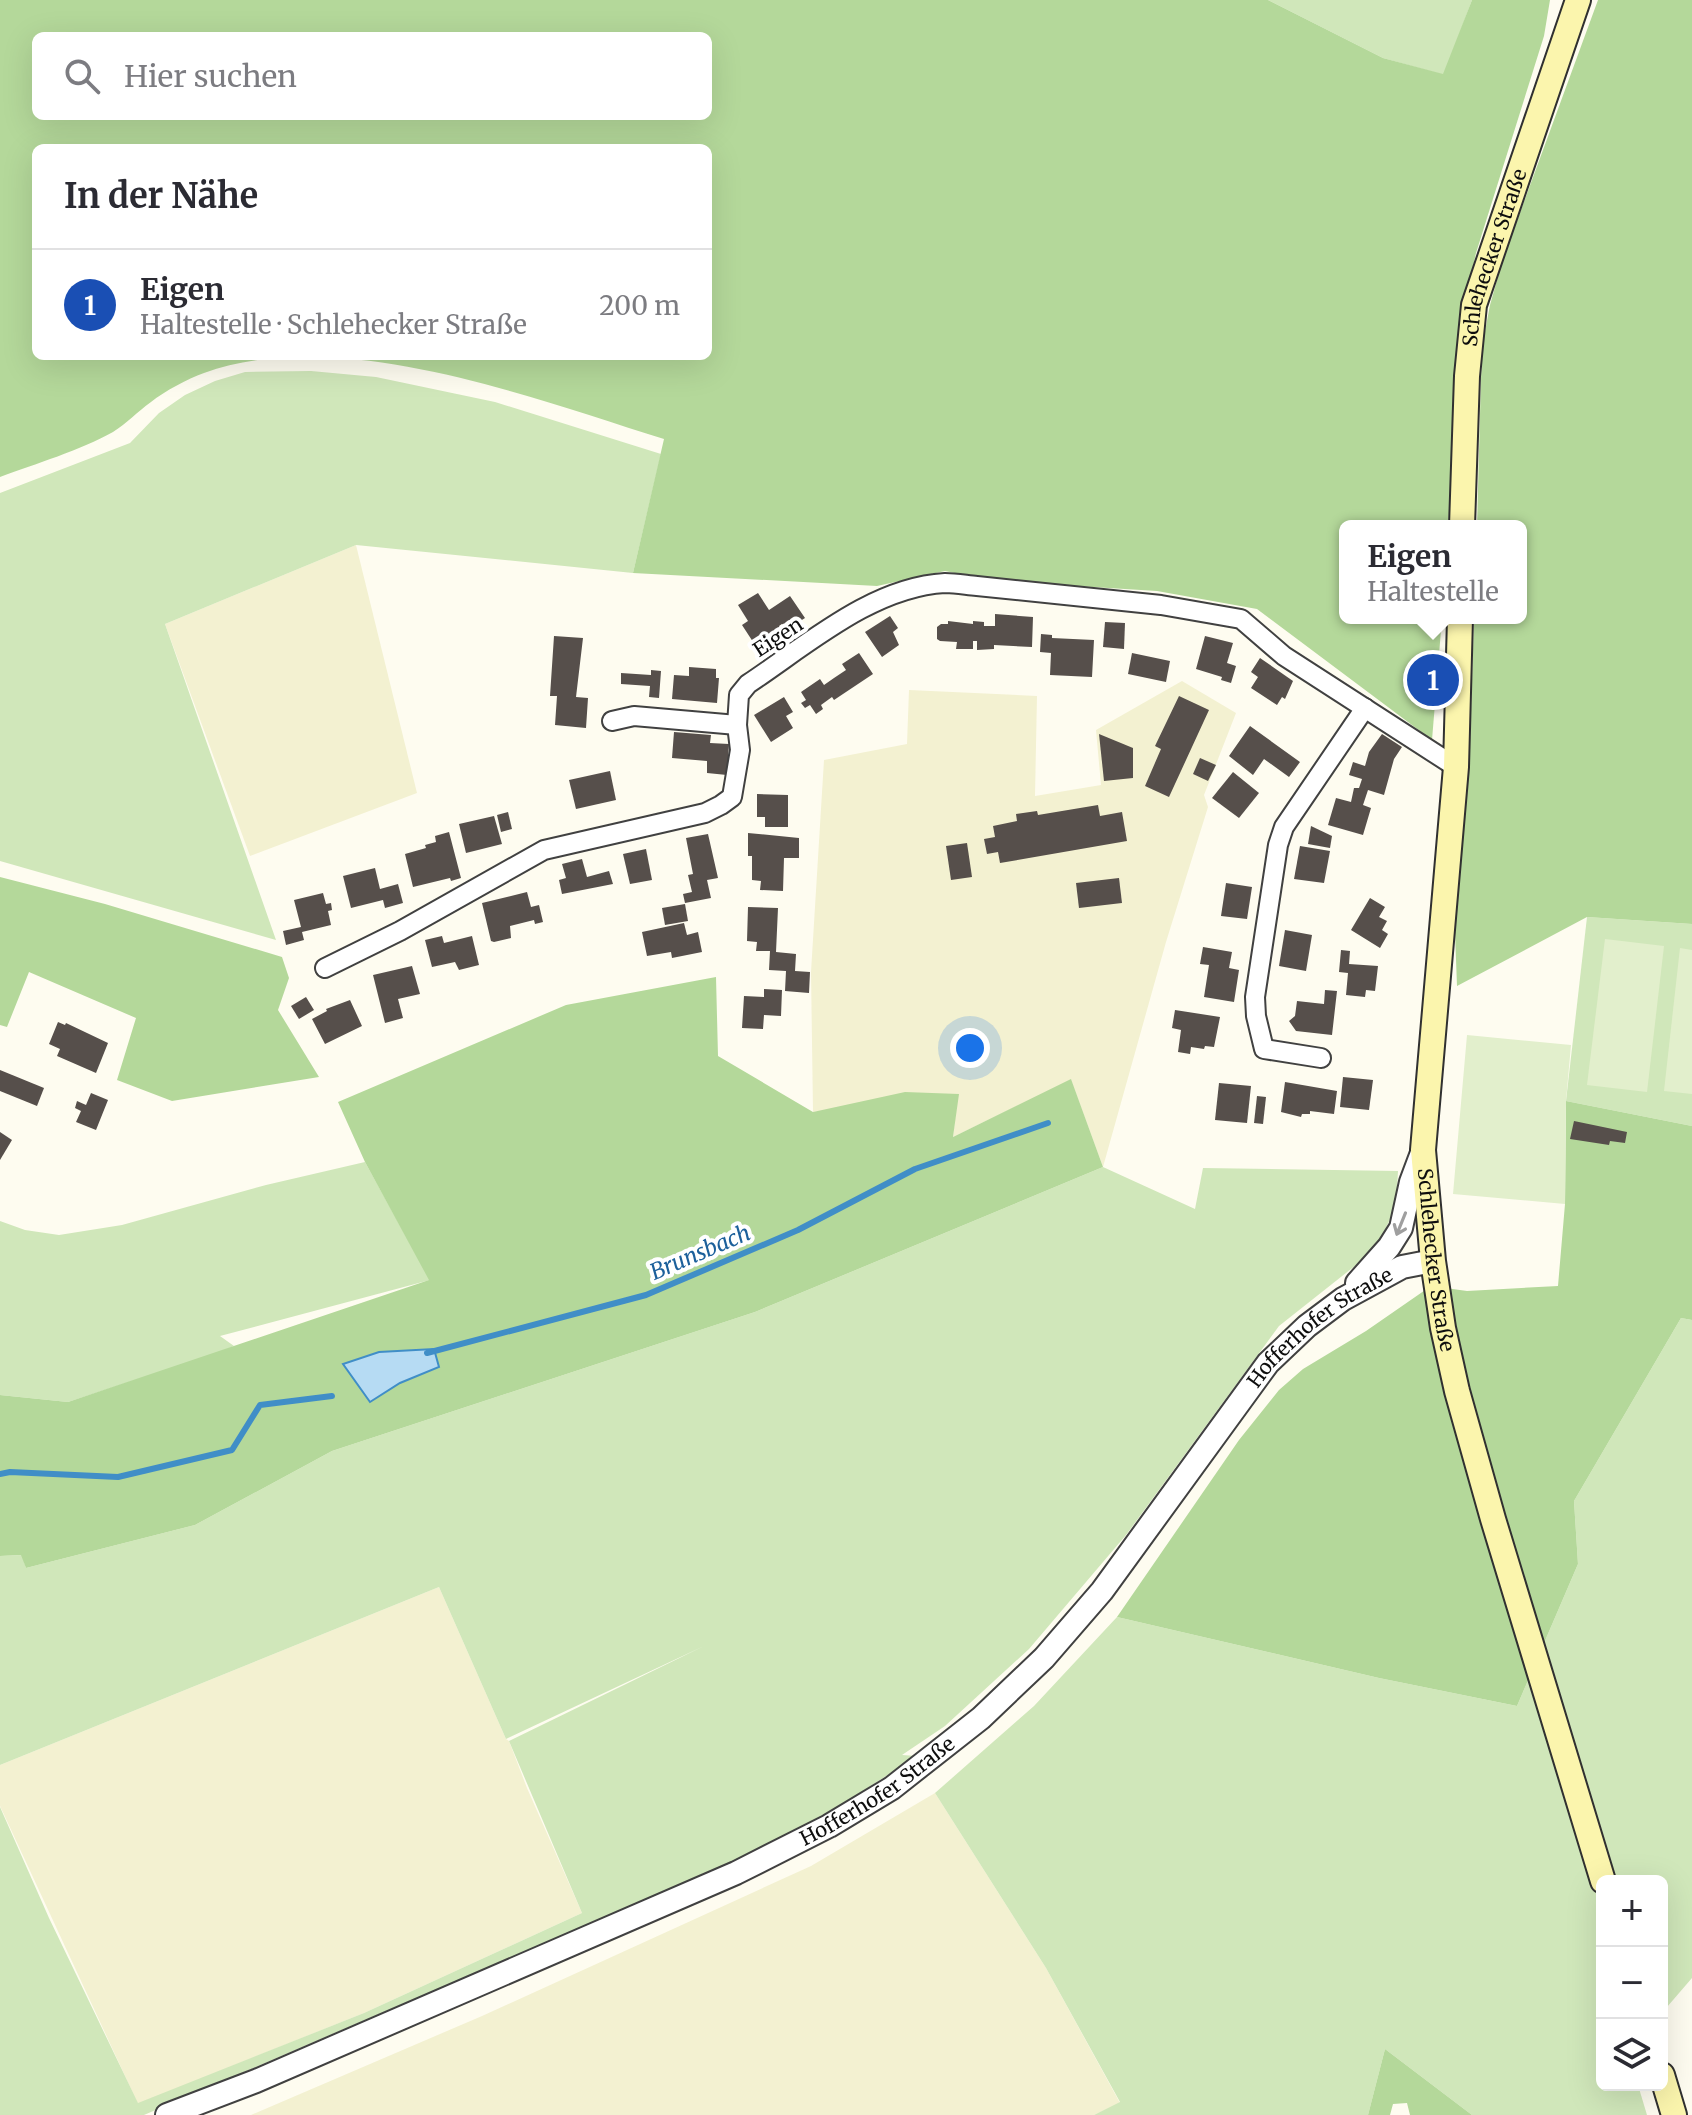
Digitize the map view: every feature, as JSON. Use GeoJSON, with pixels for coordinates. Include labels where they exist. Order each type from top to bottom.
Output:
{"type":"FeatureCollection","features":[{"type":"Feature","properties":{"kind":"main road","name":"Schlehecker Straße"},"geometry":{"type":"LineString","coordinates":[[1462,520],[1467,376],[1474,305],[1578,0]]}},
{"type":"Feature","properties":{"kind":"main road","name":"Schlehecker Straße"},"geometry":{"type":"LineString","coordinates":[[1460,624],[1456,767],[1423,1150],[1433,1261],[1457,1391],[1601,1875]]}},
{"type":"Feature","properties":{"kind":"main road"},"geometry":{"type":"LineString","coordinates":[[1667,2091],[1674,2115]]}},
{"type":"Feature","properties":{"kind":"street","name":"Eigen"},"geometry":{"type":"LineString","coordinates":[[325,968],[400,931],[544,850],[705,813],[721,805],[732,797],[740,750],[737,725],[739,695],[748,684],[869,606],[918,588],[946,583],[1097,597],[1241,619],[1284,656],[1456,767]]}},
{"type":"Feature","properties":{"kind":"street"},"geometry":{"type":"LineString","coordinates":[[1321,1058],[1264,1049],[1255,997],[1278,845],[1284,827],[1365,708]]}},
{"type":"Feature","properties":{"kind":"street"},"geometry":{"type":"LineString","coordinates":[[612,721],[634,716],[737,725]]}},
{"type":"Feature","properties":{"kind":"street"},"geometry":{"type":"LineString","coordinates":[[1343,1299],[1389,1247],[1401,1228],[1411,1182],[1423,1150]]}},
{"type":"Feature","properties":{"kind":"street","name":"Hofferhofer Straße"},"geometry":{"type":"LineString","coordinates":[[167,2115],[270,2075],[724,1879],[829,1826],[892,1788],[981,1718],[1044,1658],[1102,1591],[1256,1378],[1307,1326],[1343,1299],[1402,1267],[1433,1261]]}},
{"type":"Feature","properties":{"kind":"shaded area"},"geometry":{"type":"Polygon","coordinates":[[[356,545],[417,793],[250,856],[165,624],[356,545]]]}},
{"type":"Feature","properties":{"kind":"shaded area"},"geometry":{"type":"Polygon","coordinates":[[[1182,681],[1236,713],[1204,795],[1208,807],[1166,942],[1103,1167],[1071,1080],[953,1137],[958,1094],[813,1112],[811,972],[824,760],[907,744],[909,690],[1037,696],[1035,796],[1101,785],[1096,730],[1182,681]]]}},
{"type":"Feature","properties":{"kind":"shaded area"},"geometry":{"type":"Polygon","coordinates":[[[439,1587],[582,1913],[364,2013],[138,2104],[0,1806],[0,1765],[439,1587]]]}},
{"type":"Feature","properties":{"kind":"shaded area"},"geometry":{"type":"Polygon","coordinates":[[[935,1793],[1046,1968],[1120,2103],[1094,2115],[251,2115],[482,2016],[811,1866],[935,1793]]]}},
{"type":"Feature","properties":{"kind":"green space"},"geometry":{"type":"Polygon","coordinates":[[[0,0],[1268,0],[1383,58],[1443,74],[1472,0],[1550,0],[1544,36],[1476,253],[1465,304],[1448,520],[1339,520],[1339,624],[1442,624],[1432,740],[1257,609],[1157,591],[994,581],[945,571],[877,586],[633,573],[664,439],[496,387],[435,372],[350,360],[712,360],[712,144],[32,144],[32,360],[257,360],[191,379],[163,394],[118,429],[72,451],[0,477],[0,0]]]}},
{"type":"Feature","properties":{"kind":"green space"},"geometry":{"type":"Polygon","coordinates":[[[1268,0],[1472,0],[1444,75],[1383,58],[1268,0]]]}},
{"type":"Feature","properties":{"kind":"green space"},"geometry":{"type":"Polygon","coordinates":[[[1598,0],[1692,0],[1692,924],[1587,917],[1457,986],[1451,827],[1456,767],[1469,772],[1474,624],[1527,624],[1527,520],[1477,520],[1483,342],[1503,259],[1598,0]]]}},
{"type":"Feature","properties":{"kind":"green space"},"geometry":{"type":"Polygon","coordinates":[[[311,371],[376,377],[495,402],[661,454],[633,573],[356,545],[165,624],[276,940],[0,861],[0,493],[130,443],[159,413],[185,395],[215,381],[245,372],[311,371]]]}},
{"type":"Feature","properties":{"kind":"green space"},"geometry":{"type":"Polygon","coordinates":[[[0,877],[105,904],[282,957],[289,978],[278,1010],[319,1077],[172,1101],[117,1080],[136,1018],[29,972],[7,1027],[0,1025],[0,877]]]}},
{"type":"Feature","properties":{"kind":"green space"},"geometry":{"type":"Polygon","coordinates":[[[1587,917],[1692,924],[1692,1126],[1566,1101],[1587,917]]]}},
{"type":"Feature","properties":{"kind":"green space"},"geometry":{"type":"Polygon","coordinates":[[[1605,939],[1664,946],[1647,1092],[1587,1085],[1605,939]]]}},
{"type":"Feature","properties":{"kind":"green space"},"geometry":{"type":"Polygon","coordinates":[[[1680,948],[1692,950],[1692,1094],[1664,1091],[1680,948]]]}},
{"type":"Feature","properties":{"kind":"green space"},"geometry":{"type":"Polygon","coordinates":[[[716,977],[718,1056],[813,1112],[905,1092],[959,1094],[953,1137],[1071,1079],[1103,1167],[755,1312],[332,1451],[195,1525],[26,1568],[21,1555],[0,1556],[0,1395],[68,1402],[429,1280],[365,1162],[338,1102],[566,1005],[716,977]]]}},
{"type":"Feature","properties":{"kind":"green space"},"geometry":{"type":"Polygon","coordinates":[[[1467,1035],[1571,1045],[1566,1101],[1565,1204],[1453,1194],[1467,1035]]]}},
{"type":"Feature","properties":{"kind":"green space"},"geometry":{"type":"Polygon","coordinates":[[[1566,1101],[1692,1126],[1692,1320],[1681,1318],[1574,1501],[1578,1564],[1517,1706],[1379,1678],[1117,1617],[1239,1440],[1279,1390],[1303,1369],[1431,1286],[1467,1291],[1558,1286],[1565,1204],[1566,1101]]]}},
{"type":"Feature","properties":{"kind":"green space"},"geometry":{"type":"Polygon","coordinates":[[[365,1162],[430,1280],[220,1336],[234,1346],[68,1402],[0,1395],[0,1221],[25,1230],[59,1235],[122,1225],[266,1185],[365,1162]]]}},
{"type":"Feature","properties":{"kind":"green space"},"geometry":{"type":"Polygon","coordinates":[[[1103,1167],[1195,1209],[1203,1168],[1398,1171],[1396,1207],[1375,1250],[1279,1326],[1126,1535],[1029,1649],[945,1726],[902,1755],[917,1756],[793,1836],[144,2115],[0,2115],[0,1807],[49,1918],[138,2103],[364,2013],[582,1913],[509,1741],[704,1646],[506,1739],[439,1587],[0,1765],[0,1556],[22,1555],[26,1568],[195,1525],[332,1451],[755,1312],[1103,1167]]]}},
{"type":"Feature","properties":{"kind":"green space"},"geometry":{"type":"Polygon","coordinates":[[[1681,1318],[1692,1320],[1692,1978],[1668,2006],[1668,1875],[1596,1875],[1596,2091],[1640,2091],[1647,2115],[1472,2115],[1385,2049],[1368,2115],[1094,2115],[1120,2102],[1046,1968],[935,1793],[1034,1706],[1117,1617],[1379,1678],[1517,1706],[1578,1564],[1574,1501],[1681,1318]]]}},
{"type":"Feature","properties":{"kind":"green space"},"geometry":{"type":"Polygon","coordinates":[[[1385,2049],[1472,2115],[1410,2115],[1407,2103],[1393,2104],[1390,2115],[1368,2115],[1385,2049]]]}},
{"type":"Feature","properties":{"kind":"water"},"geometry":{"type":"Polygon","coordinates":[[[434,1349],[439,1367],[400,1383],[370,1402],[343,1364],[379,1352],[434,1349]]]}},
{"type":"Feature","properties":{"kind":"building"},"geometry":{"type":"Polygon","coordinates":[[[758,593],[769,610],[790,596],[805,618],[786,630],[782,624],[779,626],[783,632],[757,648],[742,625],[748,621],[738,605],[758,593]]]}},
{"type":"Feature","properties":{"kind":"building"},"geometry":{"type":"Polygon","coordinates":[[[995,614],[1033,617],[1032,647],[994,645],[994,649],[977,650],[977,641],[973,641],[973,649],[956,649],[957,642],[937,639],[937,627],[941,624],[948,624],[948,621],[973,624],[973,621],[984,622],[984,626],[995,626],[995,614]]]}},
{"type":"Feature","properties":{"kind":"building"},"geometry":{"type":"Polygon","coordinates":[[[890,616],[898,628],[893,632],[899,645],[882,657],[865,632],[890,616]]]}},
{"type":"Feature","properties":{"kind":"building"},"geometry":{"type":"Polygon","coordinates":[[[1105,622],[1125,623],[1124,649],[1103,647],[1105,622]]]}},
{"type":"Feature","properties":{"kind":"building"},"geometry":{"type":"Polygon","coordinates":[[[1041,634],[1052,635],[1052,638],[1094,640],[1092,677],[1050,675],[1051,653],[1040,652],[1041,634]]]}},
{"type":"Feature","properties":{"kind":"building"},"geometry":{"type":"Polygon","coordinates":[[[554,636],[583,638],[576,697],[588,698],[586,728],[555,725],[557,696],[550,696],[554,636]]]}},
{"type":"Feature","properties":{"kind":"building"},"geometry":{"type":"Polygon","coordinates":[[[1205,636],[1233,643],[1227,663],[1236,666],[1231,683],[1196,669],[1205,636]]]}},
{"type":"Feature","properties":{"kind":"building"},"geometry":{"type":"Polygon","coordinates":[[[859,653],[873,674],[834,700],[832,697],[821,705],[823,709],[816,714],[810,705],[805,708],[801,703],[806,700],[801,692],[820,679],[824,685],[846,670],[842,664],[859,653]]]}},
{"type":"Feature","properties":{"kind":"building"},"geometry":{"type":"Polygon","coordinates":[[[1132,653],[1170,661],[1166,682],[1128,674],[1132,653]]]}},
{"type":"Feature","properties":{"kind":"building"},"geometry":{"type":"Polygon","coordinates":[[[1260,658],[1293,681],[1285,699],[1282,697],[1277,705],[1251,688],[1258,677],[1251,672],[1260,658]]]}},
{"type":"Feature","properties":{"kind":"building"},"geometry":{"type":"Polygon","coordinates":[[[689,667],[716,669],[716,678],[719,678],[717,703],[672,699],[674,675],[689,676],[689,667]]]}},
{"type":"Feature","properties":{"kind":"building"},"geometry":{"type":"Polygon","coordinates":[[[651,670],[661,671],[659,698],[649,697],[650,686],[621,684],[621,673],[651,675],[651,670]]]}},
{"type":"Feature","properties":{"kind":"building"},"geometry":{"type":"Polygon","coordinates":[[[1179,696],[1209,710],[1169,797],[1145,786],[1161,749],[1155,746],[1179,696]]]}},
{"type":"Feature","properties":{"kind":"building"},"geometry":{"type":"Polygon","coordinates":[[[784,697],[793,712],[786,716],[793,728],[771,742],[754,715],[784,697]]]}},
{"type":"Feature","properties":{"kind":"building"},"geometry":{"type":"Polygon","coordinates":[[[1250,726],[1300,762],[1289,777],[1264,759],[1253,775],[1229,756],[1250,726]]]}},
{"type":"Feature","properties":{"kind":"building"},"geometry":{"type":"Polygon","coordinates":[[[674,732],[711,735],[710,743],[729,744],[727,775],[707,773],[707,761],[672,758],[674,732]]]}},
{"type":"Feature","properties":{"kind":"building"},"geometry":{"type":"Polygon","coordinates":[[[1099,734],[1133,748],[1133,778],[1104,781],[1099,734]]]}},
{"type":"Feature","properties":{"kind":"building"},"geometry":{"type":"Polygon","coordinates":[[[1382,734],[1402,747],[1394,759],[1384,795],[1368,790],[1363,805],[1371,808],[1363,835],[1328,825],[1336,798],[1351,802],[1354,788],[1359,788],[1362,779],[1349,775],[1353,762],[1365,766],[1369,752],[1382,734]]]}},
{"type":"Feature","properties":{"kind":"building"},"geometry":{"type":"Polygon","coordinates":[[[1200,758],[1216,765],[1208,781],[1193,774],[1200,758]]]}},
{"type":"Feature","properties":{"kind":"building"},"geometry":{"type":"Polygon","coordinates":[[[610,771],[616,800],[576,809],[569,780],[610,771]]]}},
{"type":"Feature","properties":{"kind":"building"},"geometry":{"type":"Polygon","coordinates":[[[1233,772],[1259,793],[1239,818],[1212,798],[1233,772]]]}},
{"type":"Feature","properties":{"kind":"building"},"geometry":{"type":"Polygon","coordinates":[[[757,794],[788,795],[788,827],[765,827],[765,817],[757,817],[757,794]]]}},
{"type":"Feature","properties":{"kind":"building"},"geometry":{"type":"Polygon","coordinates":[[[1098,805],[1100,816],[1122,812],[1127,841],[1000,863],[998,852],[987,854],[984,839],[995,837],[993,826],[1017,821],[1016,814],[1037,811],[1038,815],[1098,805]]]}},
{"type":"Feature","properties":{"kind":"building"},"geometry":{"type":"Polygon","coordinates":[[[508,812],[512,829],[501,832],[497,815],[508,812]]]}},
{"type":"Feature","properties":{"kind":"building"},"geometry":{"type":"Polygon","coordinates":[[[494,816],[502,844],[466,853],[459,824],[494,816]]]}},
{"type":"Feature","properties":{"kind":"building"},"geometry":{"type":"Polygon","coordinates":[[[1311,826],[1332,836],[1330,848],[1308,844],[1311,826]]]}},
{"type":"Feature","properties":{"kind":"building"},"geometry":{"type":"Polygon","coordinates":[[[449,832],[461,878],[413,887],[405,854],[426,848],[425,845],[436,842],[435,836],[449,832]]]}},
{"type":"Feature","properties":{"kind":"building"},"geometry":{"type":"Polygon","coordinates":[[[748,833],[799,838],[799,858],[784,858],[783,891],[760,890],[761,881],[752,880],[748,833]]]}},
{"type":"Feature","properties":{"kind":"building"},"geometry":{"type":"Polygon","coordinates":[[[708,834],[718,878],[707,880],[711,898],[685,903],[683,894],[692,892],[688,875],[693,874],[686,838],[708,834]]]}},
{"type":"Feature","properties":{"kind":"building"},"geometry":{"type":"Polygon","coordinates":[[[967,843],[972,877],[951,880],[946,846],[967,843]]]}},
{"type":"Feature","properties":{"kind":"building"},"geometry":{"type":"Polygon","coordinates":[[[1300,846],[1330,851],[1324,883],[1294,879],[1300,846]]]}},
{"type":"Feature","properties":{"kind":"building"},"geometry":{"type":"Polygon","coordinates":[[[646,849],[652,880],[630,884],[623,854],[646,849]]]}},
{"type":"Feature","properties":{"kind":"building"},"geometry":{"type":"Polygon","coordinates":[[[582,859],[587,877],[609,871],[613,884],[562,894],[559,880],[566,878],[562,864],[582,859]]]}},
{"type":"Feature","properties":{"kind":"building"},"geometry":{"type":"Polygon","coordinates":[[[375,868],[380,889],[398,884],[403,903],[385,908],[383,900],[351,908],[343,876],[375,868]]]}},
{"type":"Feature","properties":{"kind":"building"},"geometry":{"type":"Polygon","coordinates":[[[1119,878],[1122,903],[1079,908],[1076,883],[1119,878]]]}},
{"type":"Feature","properties":{"kind":"building"},"geometry":{"type":"Polygon","coordinates":[[[1226,883],[1252,887],[1247,919],[1221,916],[1226,883]]]}},
{"type":"Feature","properties":{"kind":"building"},"geometry":{"type":"Polygon","coordinates":[[[527,892],[531,907],[539,905],[543,922],[535,924],[534,920],[510,926],[511,938],[491,941],[482,903],[527,892]]]}},
{"type":"Feature","properties":{"kind":"building"},"geometry":{"type":"Polygon","coordinates":[[[323,893],[326,904],[331,903],[332,910],[328,911],[331,925],[302,932],[304,940],[286,945],[283,931],[301,927],[294,900],[323,893]]]}},
{"type":"Feature","properties":{"kind":"building"},"geometry":{"type":"Polygon","coordinates":[[[1370,898],[1385,907],[1379,917],[1387,921],[1382,930],[1388,934],[1380,948],[1351,930],[1370,898]]]}},
{"type":"Feature","properties":{"kind":"building"},"geometry":{"type":"Polygon","coordinates":[[[685,904],[688,921],[665,925],[662,908],[685,904]]]}},
{"type":"Feature","properties":{"kind":"building"},"geometry":{"type":"Polygon","coordinates":[[[748,907],[778,908],[776,952],[796,954],[795,971],[810,972],[809,993],[785,991],[786,971],[769,970],[770,951],[756,951],[757,942],[747,941],[748,907]]]}},
{"type":"Feature","properties":{"kind":"building"},"geometry":{"type":"Polygon","coordinates":[[[684,923],[687,935],[698,932],[702,952],[672,958],[671,952],[647,956],[642,932],[684,923]]]}},
{"type":"Feature","properties":{"kind":"building"},"geometry":{"type":"Polygon","coordinates":[[[1285,930],[1312,935],[1306,971],[1279,966],[1285,930]]]}},
{"type":"Feature","properties":{"kind":"building"},"geometry":{"type":"Polygon","coordinates":[[[442,936],[444,943],[472,936],[479,965],[459,970],[455,962],[432,967],[425,940],[442,936]]]}},
{"type":"Feature","properties":{"kind":"building"},"geometry":{"type":"Polygon","coordinates":[[[1203,947],[1232,952],[1229,968],[1239,970],[1234,1002],[1204,997],[1209,965],[1200,964],[1203,947]]]}},
{"type":"Feature","properties":{"kind":"building"},"geometry":{"type":"Polygon","coordinates":[[[1341,950],[1350,951],[1349,964],[1378,966],[1375,991],[1366,990],[1365,997],[1346,995],[1348,973],[1339,972],[1341,950]]]}},
{"type":"Feature","properties":{"kind":"building"},"geometry":{"type":"Polygon","coordinates":[[[412,966],[420,994],[398,999],[403,1018],[385,1023],[373,975],[412,966]]]}},
{"type":"Feature","properties":{"kind":"building"},"geometry":{"type":"Polygon","coordinates":[[[764,989],[782,990],[781,1016],[764,1015],[763,1029],[742,1028],[744,996],[764,997],[764,989]]]}},
{"type":"Feature","properties":{"kind":"building"},"geometry":{"type":"Polygon","coordinates":[[[1325,990],[1337,991],[1332,1035],[1296,1031],[1289,1021],[1295,1016],[1297,1001],[1324,1004],[1325,990]]]}},
{"type":"Feature","properties":{"kind":"building"},"geometry":{"type":"Polygon","coordinates":[[[306,997],[314,1010],[299,1019],[291,1006],[306,997]]]}},
{"type":"Feature","properties":{"kind":"building"},"geometry":{"type":"Polygon","coordinates":[[[350,1000],[362,1026],[325,1044],[312,1019],[326,1009],[350,1000]]]}},
{"type":"Feature","properties":{"kind":"building"},"geometry":{"type":"Polygon","coordinates":[[[1175,1010],[1220,1017],[1214,1047],[1191,1047],[1190,1054],[1178,1052],[1181,1030],[1172,1028],[1175,1010]]]}},
{"type":"Feature","properties":{"kind":"building"},"geometry":{"type":"Polygon","coordinates":[[[58,1022],[108,1043],[96,1073],[57,1056],[60,1049],[49,1044],[58,1022]]]}},
{"type":"Feature","properties":{"kind":"building"},"geometry":{"type":"Polygon","coordinates":[[[0,1070],[44,1088],[37,1106],[0,1091],[0,1070]]]}},
{"type":"Feature","properties":{"kind":"building"},"geometry":{"type":"Polygon","coordinates":[[[1343,1077],[1373,1080],[1369,1110],[1340,1107],[1343,1077]]]}},
{"type":"Feature","properties":{"kind":"building"},"geometry":{"type":"Polygon","coordinates":[[[1285,1082],[1337,1091],[1334,1114],[1310,1111],[1310,1114],[1302,1114],[1301,1117],[1281,1112],[1285,1082]]]}},
{"type":"Feature","properties":{"kind":"building"},"geometry":{"type":"Polygon","coordinates":[[[1219,1083],[1251,1086],[1247,1123],[1215,1120],[1219,1083]]]}},
{"type":"Feature","properties":{"kind":"building"},"geometry":{"type":"Polygon","coordinates":[[[91,1093],[108,1100],[96,1130],[76,1122],[81,1111],[75,1108],[77,1101],[86,1105],[91,1093]]]}},
{"type":"Feature","properties":{"kind":"building"},"geometry":{"type":"Polygon","coordinates":[[[1257,1096],[1266,1097],[1263,1124],[1254,1123],[1257,1096]]]}},
{"type":"Feature","properties":{"kind":"building"},"geometry":{"type":"Polygon","coordinates":[[[1574,1121],[1627,1132],[1625,1143],[1610,1141],[1609,1145],[1570,1139],[1574,1121]]]}},
{"type":"Feature","properties":{"kind":"building"},"geometry":{"type":"Polygon","coordinates":[[[0,1132],[12,1140],[0,1160],[0,1132]]]}},
{"type":"Feature","properties":{"kind":"waterway","name":"Brunsbach"},"geometry":{"type":"LineString","coordinates":[[427,1353],[646,1295],[798,1230],[915,1169],[1048,1123]]}},
{"type":"Feature","properties":{"kind":"waterway","name":"Brunsbach"},"geometry":{"type":"LineString","coordinates":[[0,1474],[118,1477],[232,1450],[260,1405],[332,1396]]}},
{"type":"Feature","properties":{"kind":"place","name":"Eigen"},"geometry":{"type":"Point","coordinates":[1433,680]}}]}
